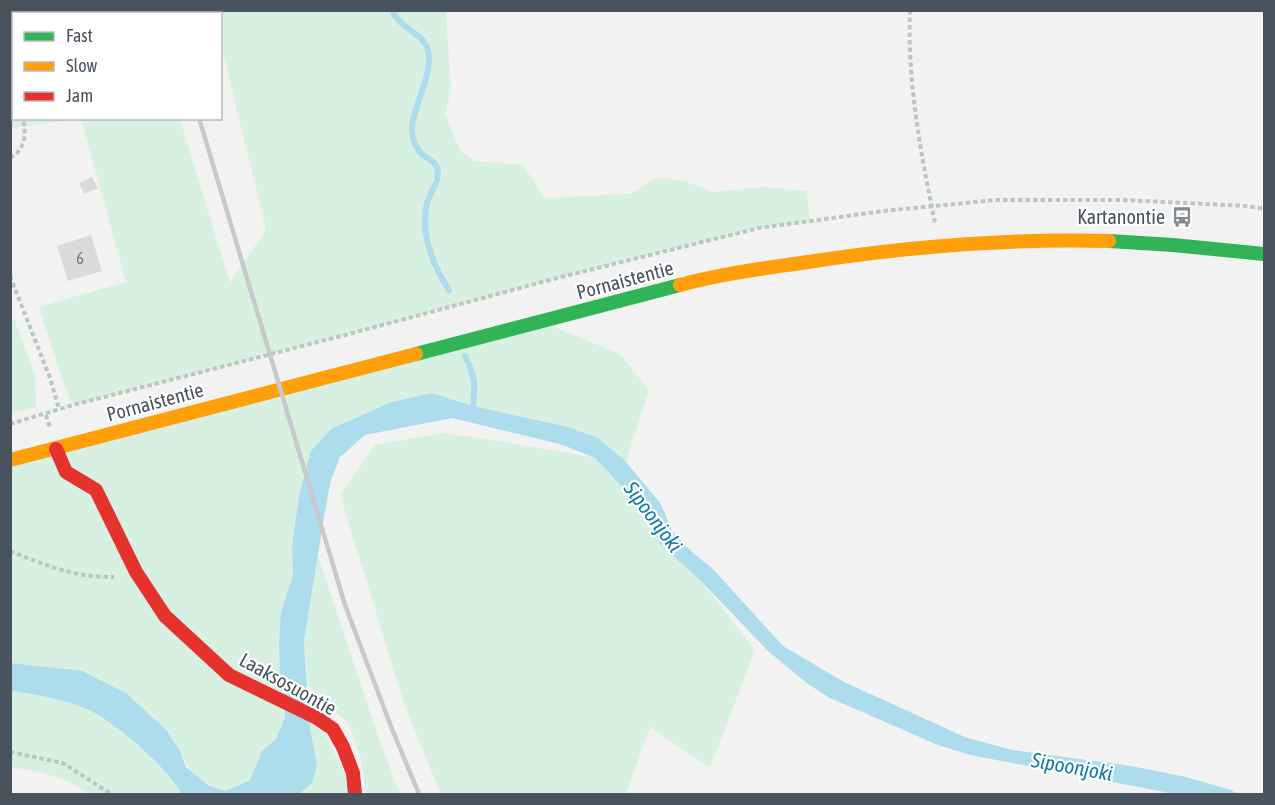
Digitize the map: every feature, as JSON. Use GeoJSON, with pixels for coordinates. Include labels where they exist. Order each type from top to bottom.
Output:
{"type":"FeatureCollection","features":[{"type":"Feature","properties":{"kind":"street","name":"Pornaistentie"},"geometry":{"type":"LineString","coordinates":[[10,460],[702,279],[816,259],[1017,240],[1075,240],[1213,248],[1264,254]]}},
{"type":"Feature","properties":{"kind":"street","name":"Laaksosuontie"},"geometry":{"type":"LineString","coordinates":[[56,449],[66,472],[96,490],[136,572],[165,616],[230,675],[317,718],[333,729],[353,773],[356,795]]}},
{"type":"Feature","properties":{"kind":"path"},"geometry":{"type":"LineString","coordinates":[[910,10],[912,83],[924,173],[940,246]]}},
{"type":"Feature","properties":{"kind":"path"},"geometry":{"type":"LineString","coordinates":[[10,158],[22,148],[26,133],[23,120]]}},
{"type":"Feature","properties":{"kind":"path"},"geometry":{"type":"LineString","coordinates":[[1182,218],[1184,203]]}},
{"type":"Feature","properties":{"kind":"path"},"geometry":{"type":"LineString","coordinates":[[10,276],[50,378],[58,409]]}},
{"type":"Feature","properties":{"kind":"path"},"geometry":{"type":"LineString","coordinates":[[10,551],[65,572],[95,577],[123,576],[136,572]]}},
{"type":"Feature","properties":{"kind":"path"},"geometry":{"type":"LineString","coordinates":[[10,753],[63,763],[111,795]]}},
{"type":"Feature","properties":{"kind":"green space"},"geometry":{"type":"Polygon","coordinates":[[[35,10],[148,10],[148,12],[24,12],[35,10]]]}},
{"type":"Feature","properties":{"kind":"green space"},"geometry":{"type":"Polygon","coordinates":[[[10,11],[17,11],[12,12],[12,120],[73,120],[11,128],[10,11]]]}},
{"type":"Feature","properties":{"kind":"green space"},"geometry":{"type":"Polygon","coordinates":[[[212,11],[446,11],[451,90],[445,114],[460,150],[473,161],[523,165],[545,198],[630,194],[657,178],[684,181],[714,192],[762,187],[807,191],[810,221],[759,228],[561,277],[73,405],[62,379],[39,307],[126,282],[81,120],[180,120],[230,283],[266,230],[222,49],[222,12],[212,11]]]}},
{"type":"Feature","properties":{"kind":"green space"},"geometry":{"type":"Polygon","coordinates":[[[14,319],[35,375],[36,407],[11,413],[10,321],[14,319]]]}},
{"type":"Feature","properties":{"kind":"green space"},"geometry":{"type":"Polygon","coordinates":[[[542,322],[620,354],[649,390],[626,462],[568,427],[473,406],[432,393],[391,402],[331,429],[311,452],[299,496],[292,546],[293,576],[281,612],[285,717],[276,739],[262,751],[250,779],[225,791],[210,785],[192,772],[180,751],[30,667],[11,663],[10,460],[542,322]]]}},
{"type":"Feature","properties":{"kind":"green space"},"geometry":{"type":"Polygon","coordinates":[[[442,433],[595,458],[650,521],[659,543],[703,583],[755,650],[710,768],[650,727],[626,794],[441,794],[405,707],[340,495],[375,445],[442,433]]]}},
{"type":"Feature","properties":{"kind":"green space"},"geometry":{"type":"Polygon","coordinates":[[[318,556],[379,739],[400,794],[366,794],[360,755],[349,724],[308,686],[304,641],[318,556]]]}},
{"type":"Feature","properties":{"kind":"green space"},"geometry":{"type":"Polygon","coordinates":[[[11,691],[65,702],[95,713],[143,749],[175,783],[182,794],[89,794],[52,776],[11,768],[11,691]]]}},
{"type":"Feature","properties":{"kind":"green space"},"geometry":{"type":"Polygon","coordinates":[[[317,718],[355,794],[299,794],[312,783],[309,722],[317,718]]]}},
{"type":"Feature","properties":{"kind":"water","name":"Sipoonjoki"},"geometry":{"type":"Polygon","coordinates":[[[432,393],[473,406],[568,427],[598,438],[626,462],[661,504],[672,531],[693,553],[712,568],[783,646],[844,682],[967,738],[1013,750],[1131,766],[1186,777],[1231,790],[1237,794],[1175,794],[970,755],[938,745],[830,698],[808,684],[767,650],[703,583],[659,543],[650,521],[595,458],[563,445],[452,418],[365,435],[340,457],[331,480],[304,641],[309,722],[317,766],[312,783],[299,794],[182,794],[175,783],[143,749],[95,713],[65,702],[11,691],[10,663],[82,671],[127,694],[166,730],[180,751],[186,767],[208,785],[225,791],[250,780],[262,751],[276,739],[285,717],[284,693],[280,679],[281,612],[293,576],[292,546],[299,496],[311,451],[331,429],[391,402],[432,393]]]}},
{"type":"Feature","properties":{"kind":"building"},"geometry":{"type":"Polygon","coordinates":[[[92,177],[98,188],[84,194],[79,183],[92,177]]]}},
{"type":"Feature","properties":{"kind":"building"},"geometry":{"type":"Polygon","coordinates":[[[91,235],[102,271],[68,281],[57,246],[91,235]]]}},
{"type":"Feature","properties":{"kind":"waterway"},"geometry":{"type":"LineString","coordinates":[[392,10],[400,22],[421,39],[428,50],[428,68],[412,131],[419,150],[433,162],[438,172],[427,203],[425,226],[433,259],[449,290]]}},
{"type":"Feature","properties":{"kind":"waterway"},"geometry":{"type":"LineString","coordinates":[[465,356],[474,379],[473,413]]}},
{"type":"Feature","properties":{"kind":"railway"},"geometry":{"type":"LineString","coordinates":[[200,120],[345,605],[419,794]]}},
{"type":"Feature","properties":{"kind":"traffic: fast"},"geometry":{"type":"LineString","coordinates":[[1109,241],[1264,254]]}},
{"type":"Feature","properties":{"kind":"traffic: fast"},"geometry":{"type":"LineString","coordinates":[[416,354],[680,285]]}},
{"type":"Feature","properties":{"kind":"traffic: slow"},"geometry":{"type":"LineString","coordinates":[[680,285],[755,270],[916,248],[993,242],[1109,241]]}},
{"type":"Feature","properties":{"kind":"traffic: slow"},"geometry":{"type":"LineString","coordinates":[[10,460],[416,354]]}},
{"type":"Feature","properties":{"kind":"traffic: jam"},"geometry":{"type":"LineString","coordinates":[[56,449],[66,472],[96,490],[136,572],[165,616],[229,675],[317,718],[333,729],[353,773],[355,794]]}},
{"type":"Feature","properties":{"kind":"place","name":"Kartanontie"},"geometry":{"type":"Point","coordinates":[1182,217]}}]}
